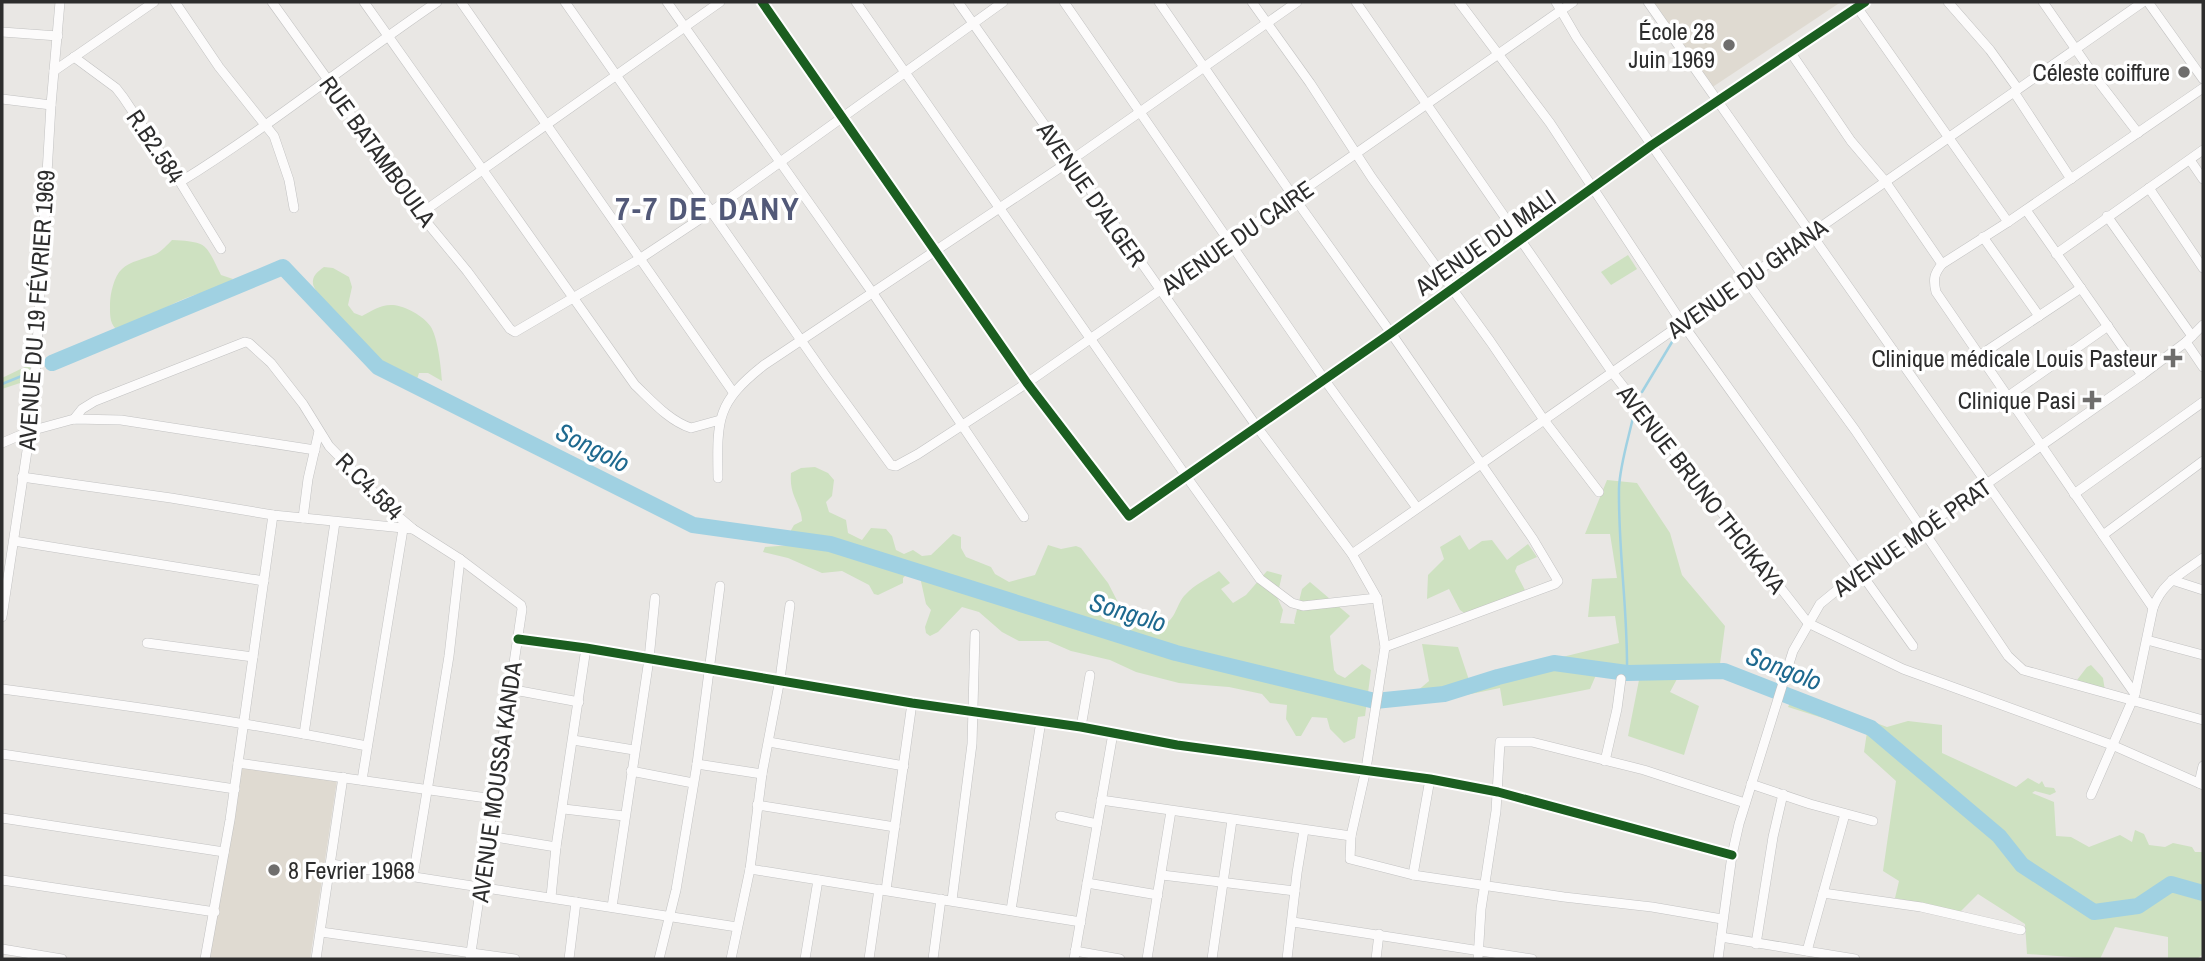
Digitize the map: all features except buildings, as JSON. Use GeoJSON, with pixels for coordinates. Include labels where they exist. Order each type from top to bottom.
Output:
{"type":"FeatureCollection","features":[{"type":"Feature","properties":{"kind":"street","name":"AVENUE DU 19 FÉVRIER 1969"},"geometry":{"type":"LineString","coordinates":[[2,617],[30,431],[39,333],[51,105],[60,2]]}},
{"type":"Feature","properties":{"kind":"street"},"geometry":{"type":"LineString","coordinates":[[54,71],[155,2]]}},
{"type":"Feature","properties":{"kind":"street"},"geometry":{"type":"LineString","coordinates":[[175,2],[219,67],[266,124],[279,150],[289,180],[294,208]]}},
{"type":"Feature","properties":{"kind":"street","name":"RUE BATAMBOULA"},"geometry":{"type":"LineString","coordinates":[[272,2],[328,80],[401,191],[512,331],[515,332],[573,299]]}},
{"type":"Feature","properties":{"kind":"street"},"geometry":{"type":"LineString","coordinates":[[364,2],[635,384],[674,420],[691,428],[720,420]]}},
{"type":"Feature","properties":{"kind":"street"},"geometry":{"type":"LineString","coordinates":[[180,182],[247,140],[387,35],[437,2]]}},
{"type":"Feature","properties":{"kind":"street"},"geometry":{"type":"LineString","coordinates":[[461,2],[733,392]]}},
{"type":"Feature","properties":{"kind":"street"},"geometry":{"type":"LineString","coordinates":[[565,2],[802,340]]}},
{"type":"Feature","properties":{"kind":"street"},"geometry":{"type":"LineString","coordinates":[[667,2],[872,292],[1024,517]]}},
{"type":"Feature","properties":{"kind":"street"},"geometry":{"type":"LineString","coordinates":[[420,214],[720,2]]}},
{"type":"Feature","properties":{"kind":"street"},"geometry":{"type":"LineString","coordinates":[[762,2],[1027,383]]}},
{"type":"Feature","properties":{"kind":"street"},"geometry":{"type":"LineString","coordinates":[[856,2],[1260,579],[1292,603],[1303,606],[1377,598],[1385,647],[1366,769],[1351,836],[1350,859],[1413,875],[1564,897],[1652,906],[1722,919]]}},
{"type":"Feature","properties":{"kind":"street","name":"AVENUE D'ALGER"},"geometry":{"type":"LineString","coordinates":[[958,2],[1257,427],[1352,554],[1377,598]]}},
{"type":"Feature","properties":{"kind":"street"},"geometry":{"type":"LineString","coordinates":[[573,299],[712,211],[1003,2]]}},
{"type":"Feature","properties":{"kind":"street"},"geometry":{"type":"LineString","coordinates":[[1064,2],[1324,379],[1417,508]]}},
{"type":"Feature","properties":{"kind":"street"},"geometry":{"type":"LineString","coordinates":[[1159,2],[1391,333],[1556,576],[1557,583],[1385,647]]}},
{"type":"Feature","properties":{"kind":"street"},"geometry":{"type":"LineString","coordinates":[[1252,2],[1372,178],[1544,420],[1599,492]]}},
{"type":"Feature","properties":{"kind":"street"},"geometry":{"type":"LineString","coordinates":[[718,478],[720,420],[725,404],[733,392],[764,365],[1070,161],[1297,2]]}},
{"type":"Feature","properties":{"kind":"street","name":"AVENUE BRUNO THCIKAYA"},"geometry":{"type":"LineString","coordinates":[[1356,2],[1612,372],[1808,624],[1903,669],[2112,745],[2201,784]]}},
{"type":"Feature","properties":{"kind":"street"},"geometry":{"type":"LineString","coordinates":[[1459,2],[1550,123],[1682,323],[1913,646]]}},
{"type":"Feature","properties":{"kind":"street","name":"AVENUE DU CAIRE"},"geometry":{"type":"LineString","coordinates":[[802,340],[891,465],[896,466],[1027,383],[1426,106],[1558,6],[1573,2]]}},
{"type":"Feature","properties":{"kind":"street"},"geometry":{"type":"LineString","coordinates":[[1648,2],[2134,698]]}},
{"type":"Feature","properties":{"kind":"street"},"geometry":{"type":"LineString","coordinates":[[1948,2],[1990,50],[2071,179]]}},
{"type":"Feature","properties":{"kind":"street"},"geometry":{"type":"LineString","coordinates":[[2043,2],[2138,133]]}},
{"type":"Feature","properties":{"kind":"street"},"geometry":{"type":"LineString","coordinates":[[2145,2],[2203,79]]}},
{"type":"Feature","properties":{"kind":"street","name":"AVENUE DU GHANA"},"geometry":{"type":"LineString","coordinates":[[1352,554],[2145,2]]}},
{"type":"Feature","properties":{"kind":"street"},"geometry":{"type":"LineString","coordinates":[[1861,4],[2008,222]]}},
{"type":"Feature","properties":{"kind":"street","name":"AVENUE DU MALI"},"geometry":{"type":"LineString","coordinates":[[1027,383],[1129,516],[1391,333],[1652,145],[1861,4]]}},
{"type":"Feature","properties":{"kind":"street"},"geometry":{"type":"LineString","coordinates":[[1558,6],[1577,38],[1745,279],[1855,430],[2008,656],[2023,670],[2134,698],[2203,720]]}},
{"type":"Feature","properties":{"kind":"street"},"geometry":{"type":"LineString","coordinates":[[2,32],[58,36]]}},
{"type":"Feature","properties":{"kind":"street"},"geometry":{"type":"LineString","coordinates":[[1791,53],[1851,141],[1885,181],[1942,264]]}},
{"type":"Feature","properties":{"kind":"street","name":"R.B2.584"},"geometry":{"type":"LineString","coordinates":[[74,57],[116,88],[180,182],[221,249]]}},
{"type":"Feature","properties":{"kind":"street"},"geometry":{"type":"LineString","coordinates":[[2153,608],[1979,356],[1937,292],[1934,281],[1935,273],[1942,264],[2026,210],[2203,88]]}},
{"type":"Feature","properties":{"kind":"street"},"geometry":{"type":"LineString","coordinates":[[2,99],[51,105]]}},
{"type":"Feature","properties":{"kind":"street"},"geometry":{"type":"LineString","coordinates":[[2056,254],[2203,149]]}},
{"type":"Feature","properties":{"kind":"street"},"geometry":{"type":"LineString","coordinates":[[2190,160],[2203,179]]}},
{"type":"Feature","properties":{"kind":"street"},"geometry":{"type":"LineString","coordinates":[[2149,188],[2203,268]]}},
{"type":"Feature","properties":{"kind":"street"},"geometry":{"type":"LineString","coordinates":[[2026,210],[2142,375]]}},
{"type":"Feature","properties":{"kind":"street"},"geometry":{"type":"LineString","coordinates":[[2108,216],[2189,339],[2203,367]]}},
{"type":"Feature","properties":{"kind":"street"},"geometry":{"type":"LineString","coordinates":[[1983,237],[2039,316]]}},
{"type":"Feature","properties":{"kind":"street"},"geometry":{"type":"LineString","coordinates":[[1979,356],[2081,288]]}},
{"type":"Feature","properties":{"kind":"street","name":"AVENUE MOÉ PRAT"},"geometry":{"type":"LineString","coordinates":[[1718,959],[1732,855],[1745,803],[1793,651],[1814,611],[1829,594],[2142,375],[2203,325]]}},
{"type":"Feature","properties":{"kind":"street"},"geometry":{"type":"LineString","coordinates":[[2007,397],[2108,326]]}},
{"type":"Feature","properties":{"kind":"street","name":"R.C4.584"},"geometry":{"type":"LineString","coordinates":[[74,419],[94,401],[244,342],[254,346],[303,404],[329,446],[408,529],[460,559],[521,605]]}},
{"type":"Feature","properties":{"kind":"street"},"geometry":{"type":"LineString","coordinates":[[2074,494],[2203,402]]}},
{"type":"Feature","properties":{"kind":"street"},"geometry":{"type":"LineString","coordinates":[[2,443],[30,431],[74,419],[121,420],[315,450]]}},
{"type":"Feature","properties":{"kind":"street"},"geometry":{"type":"LineString","coordinates":[[303,518],[319,431]]}},
{"type":"Feature","properties":{"kind":"street"},"geometry":{"type":"LineString","coordinates":[[2103,535],[2203,461]]}},
{"type":"Feature","properties":{"kind":"street"},"geometry":{"type":"LineString","coordinates":[[22,477],[273,515],[408,529],[362,780]]}},
{"type":"Feature","properties":{"kind":"street"},"geometry":{"type":"LineString","coordinates":[[205,959],[235,789],[273,515]]}},
{"type":"Feature","properties":{"kind":"street"},"geometry":{"type":"LineString","coordinates":[[304,734],[335,522]]}},
{"type":"Feature","properties":{"kind":"street"},"geometry":{"type":"LineString","coordinates":[[14,541],[264,581]]}},
{"type":"Feature","properties":{"kind":"street"},"geometry":{"type":"LineString","coordinates":[[2091,795],[2134,698],[2158,595],[2172,580],[2203,558]]}},
{"type":"Feature","properties":{"kind":"street"},"geometry":{"type":"LineString","coordinates":[[413,877],[449,656],[460,559]]}},
{"type":"Feature","properties":{"kind":"street"},"geometry":{"type":"LineString","coordinates":[[2172,580],[2203,590]]}},
{"type":"Feature","properties":{"kind":"street"},"geometry":{"type":"LineString","coordinates":[[659,959],[676,890],[697,764],[720,586]]}},
{"type":"Feature","properties":{"kind":"street"},"geometry":{"type":"LineString","coordinates":[[612,907],[649,659],[655,598]]}},
{"type":"Feature","properties":{"kind":"street","name":"AVENUE MOUSSA KANDA"},"geometry":{"type":"LineString","coordinates":[[470,956],[521,605]]}},
{"type":"Feature","properties":{"kind":"street"},"geometry":{"type":"LineString","coordinates":[[732,959],[750,869],[757,805],[780,679],[790,605]]}},
{"type":"Feature","properties":{"kind":"street"},"geometry":{"type":"LineString","coordinates":[[952,901],[972,744],[975,634]]}},
{"type":"Feature","properties":{"kind":"street"},"geometry":{"type":"LineString","coordinates":[[517,639],[1215,750],[1430,779],[1498,792],[1732,855]]}},
{"type":"Feature","properties":{"kind":"street"},"geometry":{"type":"LineString","coordinates":[[2147,640],[2203,655]]}},
{"type":"Feature","properties":{"kind":"street"},"geometry":{"type":"LineString","coordinates":[[148,643],[253,657]]}},
{"type":"Feature","properties":{"kind":"street"},"geometry":{"type":"LineString","coordinates":[[551,897],[586,648]]}},
{"type":"Feature","properties":{"kind":"street"},"geometry":{"type":"LineString","coordinates":[[1081,727],[1090,675]]}},
{"type":"Feature","properties":{"kind":"street"},"geometry":{"type":"LineString","coordinates":[[1605,761],[1621,679]]}},
{"type":"Feature","properties":{"kind":"street"},"geometry":{"type":"LineString","coordinates":[[2,689],[243,724],[367,746]]}},
{"type":"Feature","properties":{"kind":"street"},"geometry":{"type":"LineString","coordinates":[[509,689],[579,702]]}},
{"type":"Feature","properties":{"kind":"street"},"geometry":{"type":"LineString","coordinates":[[869,959],[895,827],[912,703]]}},
{"type":"Feature","properties":{"kind":"street"},"geometry":{"type":"LineString","coordinates":[[1011,911],[1041,721]]}},
{"type":"Feature","properties":{"kind":"street"},"geometry":{"type":"LineString","coordinates":[[1113,733],[1075,955],[1120,959]]}},
{"type":"Feature","properties":{"kind":"street"},"geometry":{"type":"LineString","coordinates":[[573,740],[634,750]]}},
{"type":"Feature","properties":{"kind":"street"},"geometry":{"type":"LineString","coordinates":[[1478,956],[1498,792],[1498,744],[1502,741],[1532,742],[1644,769],[1745,803]]}},
{"type":"Feature","properties":{"kind":"street"},"geometry":{"type":"LineString","coordinates":[[769,742],[904,766]]}},
{"type":"Feature","properties":{"kind":"street"},"geometry":{"type":"LineString","coordinates":[[2,754],[235,789]]}},
{"type":"Feature","properties":{"kind":"street"},"geometry":{"type":"LineString","coordinates":[[238,763],[494,799]]}},
{"type":"Feature","properties":{"kind":"street"},"geometry":{"type":"LineString","coordinates":[[697,764],[762,774]]}},
{"type":"Feature","properties":{"kind":"street"},"geometry":{"type":"LineString","coordinates":[[2201,784],[2203,766]]}},
{"type":"Feature","properties":{"kind":"street"},"geometry":{"type":"LineString","coordinates":[[631,771],[693,783]]}},
{"type":"Feature","properties":{"kind":"street"},"geometry":{"type":"LineString","coordinates":[[316,959],[343,777]]}},
{"type":"Feature","properties":{"kind":"street"},"geometry":{"type":"LineString","coordinates":[[1413,875],[1430,779]]}},
{"type":"Feature","properties":{"kind":"street"},"geometry":{"type":"LineString","coordinates":[[1751,784],[1873,821]]}},
{"type":"Feature","properties":{"kind":"street"},"geometry":{"type":"LineString","coordinates":[[1756,944],[1773,837],[1783,794]]}},
{"type":"Feature","properties":{"kind":"street"},"geometry":{"type":"LineString","coordinates":[[1101,800],[1351,836]]}},
{"type":"Feature","properties":{"kind":"street"},"geometry":{"type":"LineString","coordinates":[[757,805],[895,827]]}},
{"type":"Feature","properties":{"kind":"street"},"geometry":{"type":"LineString","coordinates":[[564,809],[624,816]]}},
{"type":"Feature","properties":{"kind":"street"},"geometry":{"type":"LineString","coordinates":[[1147,959],[1171,811]]}},
{"type":"Feature","properties":{"kind":"street"},"geometry":{"type":"LineString","coordinates":[[1807,951],[1845,814]]}},
{"type":"Feature","properties":{"kind":"street"},"geometry":{"type":"LineString","coordinates":[[1059,816],[1097,824]]}},
{"type":"Feature","properties":{"kind":"street"},"geometry":{"type":"LineString","coordinates":[[2,818],[224,852]]}},
{"type":"Feature","properties":{"kind":"street"},"geometry":{"type":"LineString","coordinates":[[1212,959],[1232,820]]}},
{"type":"Feature","properties":{"kind":"street"},"geometry":{"type":"LineString","coordinates":[[1287,959],[1304,830]]}},
{"type":"Feature","properties":{"kind":"street"},"geometry":{"type":"LineString","coordinates":[[489,836],[556,847]]}},
{"type":"Feature","properties":{"kind":"street"},"geometry":{"type":"LineString","coordinates":[[331,864],[737,927]]}},
{"type":"Feature","properties":{"kind":"street"},"geometry":{"type":"LineString","coordinates":[[750,869],[1081,922]]}},
{"type":"Feature","properties":{"kind":"street"},"geometry":{"type":"LineString","coordinates":[[1162,875],[1295,891]]}},
{"type":"Feature","properties":{"kind":"street"},"geometry":{"type":"LineString","coordinates":[[2,880],[215,912]]}},
{"type":"Feature","properties":{"kind":"street"},"geometry":{"type":"LineString","coordinates":[[805,959],[818,880]]}},
{"type":"Feature","properties":{"kind":"street"},"geometry":{"type":"LineString","coordinates":[[1087,883],[1158,895]]}},
{"type":"Feature","properties":{"kind":"street"},"geometry":{"type":"LineString","coordinates":[[1823,893],[1921,907],[2021,930]]}},
{"type":"Feature","properties":{"kind":"street"},"geometry":{"type":"LineString","coordinates":[[933,959],[941,899]]}},
{"type":"Feature","properties":{"kind":"street"},"geometry":{"type":"LineString","coordinates":[[569,959],[576,902]]}},
{"type":"Feature","properties":{"kind":"street"},"geometry":{"type":"LineString","coordinates":[[1293,922],[1379,934],[1478,956],[1532,959]]}},
{"type":"Feature","properties":{"kind":"street"},"geometry":{"type":"LineString","coordinates":[[321,932],[470,956],[515,959]]}},
{"type":"Feature","properties":{"kind":"street"},"geometry":{"type":"LineString","coordinates":[[1376,959],[1379,934]]}},
{"type":"Feature","properties":{"kind":"street"},"geometry":{"type":"LineString","coordinates":[[1721,937],[1855,959]]}},
{"type":"Feature","properties":{"kind":"street"},"geometry":{"type":"LineString","coordinates":[[2,949],[62,959]]}},
{"type":"Feature","properties":{"kind":"shaded area","name":"École 28 Juin 1969"},"geometry":{"type":"Polygon","coordinates":[[[1651,2],[1841,2],[1711,88],[1651,2]]]}},
{"type":"Feature","properties":{"kind":"shaded area","name":"8 Fevrier 1968"},"geometry":{"type":"Polygon","coordinates":[[[242,767],[337,780],[310,959],[209,959],[242,767]]]}},
{"type":"Feature","properties":{"kind":"green space"},"geometry":{"type":"Polygon","coordinates":[[[172,240],[204,246],[221,275],[233,279],[177,302],[134,329],[118,330],[112,324],[110,312],[113,285],[119,272],[133,262],[156,254],[172,240]]]}},
{"type":"Feature","properties":{"kind":"green space"},"geometry":{"type":"Polygon","coordinates":[[[1628,255],[1637,269],[1611,285],[1601,272],[1628,255]]]}},
{"type":"Feature","properties":{"kind":"green space"},"geometry":{"type":"Polygon","coordinates":[[[324,267],[333,268],[349,277],[352,287],[348,305],[354,313],[362,316],[381,307],[393,305],[403,307],[424,319],[433,332],[442,381],[428,373],[419,373],[416,382],[389,370],[374,359],[343,326],[316,291],[313,279],[324,267]]]}},
{"type":"Feature","properties":{"kind":"green space"},"geometry":{"type":"Polygon","coordinates":[[[29,365],[35,378],[2,389],[2,378],[29,365]]]}},
{"type":"Feature","properties":{"kind":"green space"},"geometry":{"type":"Polygon","coordinates":[[[815,467],[828,473],[834,480],[832,496],[826,502],[829,512],[846,520],[848,533],[862,540],[871,528],[886,529],[892,536],[896,550],[904,554],[913,550],[922,556],[931,555],[953,534],[961,537],[961,548],[966,557],[991,567],[995,574],[1009,582],[1035,575],[1048,545],[1061,549],[1076,546],[1081,548],[1108,583],[1124,614],[1132,617],[1147,614],[1156,624],[1168,622],[1189,591],[1219,571],[1230,583],[1221,589],[1233,603],[1246,595],[1267,571],[1282,575],[1277,597],[1283,610],[1280,623],[1295,624],[1302,589],[1310,582],[1350,616],[1330,636],[1334,670],[1345,678],[1362,664],[1371,670],[1365,716],[1358,717],[1355,738],[1344,743],[1330,729],[1327,718],[1312,717],[1301,736],[1296,736],[1286,719],[1287,705],[1270,703],[1262,694],[1229,687],[1179,683],[1136,672],[1110,660],[1071,651],[1048,641],[1019,641],[1002,632],[979,612],[962,607],[938,632],[930,636],[925,627],[931,610],[926,604],[920,577],[916,574],[906,575],[903,583],[878,595],[874,594],[869,585],[842,571],[822,573],[788,558],[763,552],[765,547],[795,545],[846,552],[876,565],[908,569],[1013,606],[1035,610],[1179,660],[1248,673],[1243,665],[1137,639],[1093,625],[1074,615],[1034,607],[1020,600],[894,563],[837,543],[811,537],[786,539],[794,525],[802,521],[793,494],[791,473],[801,468],[815,467]]]}},
{"type":"Feature","properties":{"kind":"green space"},"geometry":{"type":"Polygon","coordinates":[[[1607,480],[1637,483],[1670,533],[1682,575],[1725,626],[1720,664],[1684,666],[1670,692],[1699,706],[1684,755],[1628,736],[1639,680],[1596,675],[1590,689],[1503,706],[1500,688],[1461,696],[1389,704],[1389,696],[1416,692],[1429,681],[1422,644],[1458,647],[1469,680],[1619,643],[1615,616],[1588,617],[1592,579],[1617,578],[1610,534],[1585,534],[1607,480]]]}},
{"type":"Feature","properties":{"kind":"green space"},"geometry":{"type":"Polygon","coordinates":[[[1460,535],[1469,550],[1482,541],[1492,540],[1507,560],[1528,544],[1537,557],[1517,566],[1515,571],[1527,594],[1467,615],[1460,610],[1449,589],[1427,599],[1428,575],[1444,559],[1440,547],[1460,535]]]}},
{"type":"Feature","properties":{"kind":"green space"},"geometry":{"type":"Polygon","coordinates":[[[2091,665],[2103,678],[2105,691],[2081,684],[2077,680],[2091,665]]]}},
{"type":"Feature","properties":{"kind":"green space"},"geometry":{"type":"Polygon","coordinates":[[[1795,693],[1887,727],[1908,721],[1942,725],[1942,753],[2016,787],[2028,778],[2039,784],[2042,781],[2045,787],[2054,788],[2056,792],[2050,795],[2035,791],[2032,793],[2054,802],[2056,836],[2071,837],[2089,847],[2120,835],[2132,842],[2135,830],[2144,834],[2149,845],[2165,847],[2173,843],[2192,847],[2195,852],[2203,852],[2203,954],[2197,959],[2168,959],[2168,937],[2115,927],[2100,959],[2027,954],[2025,924],[1978,894],[1960,912],[1895,898],[1899,881],[1883,871],[1896,781],[1864,752],[1867,732],[1788,707],[1795,693]]]}},
{"type":"Feature","properties":{"kind":"waterway","name":"Songolo"},"geometry":{"type":"LineString","coordinates":[[52,363],[283,267],[378,367],[693,525],[830,544],[1176,653],[1375,701],[1444,694],[1554,663],[1627,673],[1724,671],[1871,728],[1999,836],[2022,865],[2094,912],[2138,906],[2171,884],[2203,893]]}},
{"type":"Feature","properties":{"kind":"waterway"},"geometry":{"type":"LineString","coordinates":[[1642,392],[1672,342]]}},
{"type":"Feature","properties":{"kind":"waterway"},"geometry":{"type":"LineString","coordinates":[[2,384],[34,371]]}},
{"type":"Feature","properties":{"kind":"waterway"},"geometry":{"type":"LineString","coordinates":[[1627,673],[1619,488],[1634,413]]}},
{"type":"Feature","properties":{"kind":"cycle path"},"geometry":{"type":"LineString","coordinates":[[762,2],[1027,383],[1129,516],[1391,333],[1652,145],[1865,2]]}},
{"type":"Feature","properties":{"kind":"cycle path"},"geometry":{"type":"LineString","coordinates":[[518,639],[912,703],[1081,727],[1177,745],[1430,779],[1498,792],[1732,855]]}},
{"type":"Feature","properties":{"kind":"place","name":"École 28 Juin 1969"},"geometry":{"type":"Point","coordinates":[1729,45]}},
{"type":"Feature","properties":{"kind":"place","name":"Céleste coiffure"},"geometry":{"type":"Point","coordinates":[2184,72]}},
{"type":"Feature","properties":{"kind":"place","name":"Clinique médicale Louis Pasteur"},"geometry":{"type":"Point","coordinates":[2173,358]}},
{"type":"Feature","properties":{"kind":"place","name":"Clinique Pasi"},"geometry":{"type":"Point","coordinates":[2092,400]}},
{"type":"Feature","properties":{"kind":"place","name":"8 Fevrier 1968"},"geometry":{"type":"Point","coordinates":[274,870]}},
{"type":"Feature","properties":{"kind":"district","name":"7-7 DE DANY"},"geometry":{"type":"Point","coordinates":[708,208]}}]}
